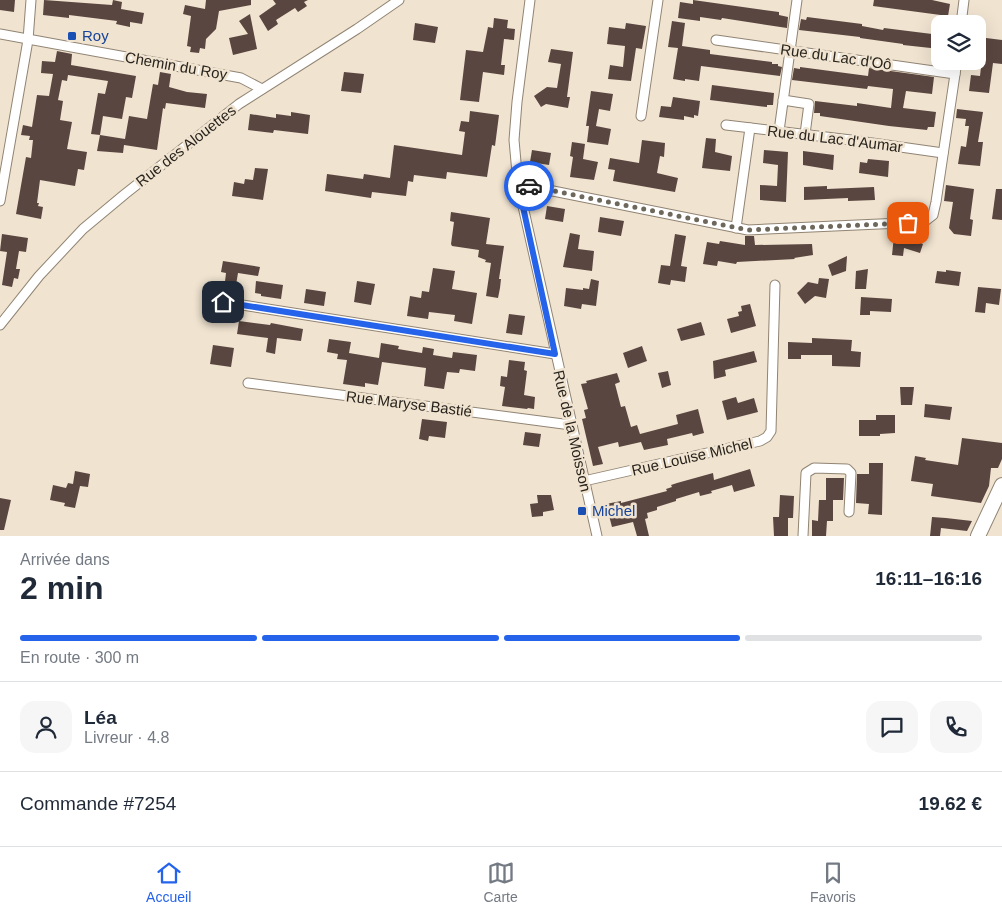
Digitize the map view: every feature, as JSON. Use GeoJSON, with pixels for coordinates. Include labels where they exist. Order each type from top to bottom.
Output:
{"type":"FeatureCollection","features":[{"type":"Feature","properties":{"kind":"main road"},"geometry":{"type":"LineString","coordinates":[[978,536],[1002,485]]}},
{"type":"Feature","properties":{"kind":"street"},"geometry":{"type":"LineString","coordinates":[[0,200],[28,40],[31,0]]}},
{"type":"Feature","properties":{"kind":"street","name":"Rue des Alouettes"},"geometry":{"type":"LineString","coordinates":[[0,325],[39,276],[83,229],[125,194],[224,116],[399,0]]}},
{"type":"Feature","properties":{"kind":"street","name":"Rue de la Moisson"},"geometry":{"type":"LineString","coordinates":[[530,0],[514,140],[518,184],[597,536]]}},
{"type":"Feature","properties":{"kind":"street"},"geometry":{"type":"LineString","coordinates":[[641,116],[658,0]]}},
{"type":"Feature","properties":{"kind":"street"},"geometry":{"type":"LineString","coordinates":[[779,132],[797,0]]}},
{"type":"Feature","properties":{"kind":"street"},"geometry":{"type":"LineString","coordinates":[[963,15],[964,0]]}},
{"type":"Feature","properties":{"kind":"street","name":"Chemin du Roy"},"geometry":{"type":"LineString","coordinates":[[0,34],[241,78],[262,90]]}},
{"type":"Feature","properties":{"kind":"street","name":"Rue du Lac d'Oô"},"geometry":{"type":"LineString","coordinates":[[716,40],[955,74]]}},
{"type":"Feature","properties":{"kind":"street"},"geometry":{"type":"LineString","coordinates":[[518,184],[748,230],[924,222],[933,215],[956,70]]}},
{"type":"Feature","properties":{"kind":"street"},"geometry":{"type":"LineString","coordinates":[[783,100],[809,104],[804,134]]}},
{"type":"Feature","properties":{"kind":"street","name":"Rue du Lac d'Aumar"},"geometry":{"type":"LineString","coordinates":[[726,126],[804,134],[943,153]]}},
{"type":"Feature","properties":{"kind":"street"},"geometry":{"type":"LineString","coordinates":[[736,228],[750,128]]}},
{"type":"Feature","properties":{"kind":"street","name":"Rue Louise Michel"},"geometry":{"type":"LineString","coordinates":[[584,481],[760,441],[767,437],[771,431],[776,285]]}},
{"type":"Feature","properties":{"kind":"street"},"geometry":{"type":"LineString","coordinates":[[223,302],[555,354]]}},
{"type":"Feature","properties":{"kind":"street","name":"Rue Maryse Bastié"},"geometry":{"type":"LineString","coordinates":[[248,383],[571,425]]}},
{"type":"Feature","properties":{"kind":"street"},"geometry":{"type":"LineString","coordinates":[[803,536],[806,474],[814,468],[847,470],[851,473],[849,512]]}},
{"type":"Feature","properties":{"kind":"building"},"geometry":{"type":"Polygon","coordinates":[[[0,0],[15,0],[14,12],[0,10],[0,0]]]}},
{"type":"Feature","properties":{"kind":"building"},"geometry":{"type":"Polygon","coordinates":[[[44,0],[112,5],[113,0],[122,2],[121,9],[144,13],[142,24],[130,22],[130,27],[116,24],[117,21],[69,15],[69,18],[43,15],[44,0]]]}},
{"type":"Feature","properties":{"kind":"building"},"geometry":{"type":"Polygon","coordinates":[[[206,0],[251,0],[251,5],[219,11],[216,29],[206,39],[205,49],[200,48],[199,53],[190,52],[191,47],[187,46],[191,16],[183,14],[185,5],[205,9],[206,0]]]}},
{"type":"Feature","properties":{"kind":"building"},"geometry":{"type":"Polygon","coordinates":[[[273,0],[308,0],[304,2],[307,6],[298,12],[295,8],[276,20],[278,24],[268,31],[259,16],[276,4],[273,0]]]}},
{"type":"Feature","properties":{"kind":"building"},"geometry":{"type":"Polygon","coordinates":[[[693,0],[779,12],[779,15],[788,17],[787,28],[722,18],[721,20],[700,17],[700,21],[678,18],[680,2],[693,4],[693,0]]]}},
{"type":"Feature","properties":{"kind":"building"},"geometry":{"type":"Polygon","coordinates":[[[874,0],[932,0],[950,4],[948,15],[873,6],[874,0]]]}},
{"type":"Feature","properties":{"kind":"building"},"geometry":{"type":"Polygon","coordinates":[[[250,14],[257,49],[233,55],[229,38],[248,34],[239,21],[250,14]]]}},
{"type":"Feature","properties":{"kind":"building"},"geometry":{"type":"Polygon","coordinates":[[[807,17],[862,24],[862,26],[883,30],[884,28],[931,34],[931,48],[799,30],[801,19],[806,20],[807,17]]]}},
{"type":"Feature","properties":{"kind":"building"},"geometry":{"type":"Polygon","coordinates":[[[494,18],[508,20],[507,28],[515,29],[514,40],[504,39],[501,65],[505,65],[504,75],[483,72],[479,102],[460,100],[466,50],[483,52],[488,27],[493,28],[494,18]]]}},
{"type":"Feature","properties":{"kind":"building"},"geometry":{"type":"Polygon","coordinates":[[[672,21],[685,23],[682,46],[710,50],[710,54],[772,62],[772,64],[778,64],[778,66],[782,67],[780,76],[701,66],[699,81],[673,79],[678,48],[668,47],[672,21]]]}},
{"type":"Feature","properties":{"kind":"building"},"geometry":{"type":"Polygon","coordinates":[[[415,23],[438,27],[435,43],[413,40],[415,23]]]}},
{"type":"Feature","properties":{"kind":"building"},"geometry":{"type":"Polygon","coordinates":[[[626,23],[646,26],[642,49],[636,48],[631,81],[608,79],[610,65],[623,67],[625,46],[607,44],[609,27],[625,29],[626,23]]]}},
{"type":"Feature","properties":{"kind":"building"},"geometry":{"type":"Polygon","coordinates":[[[986,38],[1002,40],[1002,64],[993,63],[989,93],[969,91],[971,75],[980,76],[981,70],[986,70],[986,38]]]}},
{"type":"Feature","properties":{"kind":"building"},"geometry":{"type":"Polygon","coordinates":[[[551,49],[573,52],[567,97],[570,97],[568,108],[546,104],[541,107],[534,96],[547,87],[557,88],[561,64],[548,62],[551,49]]]}},
{"type":"Feature","properties":{"kind":"building"},"geometry":{"type":"Polygon","coordinates":[[[57,51],[72,54],[71,65],[136,76],[132,98],[126,97],[122,119],[103,116],[100,135],[91,134],[98,93],[105,94],[108,81],[68,75],[67,81],[62,80],[58,100],[63,101],[60,120],[72,122],[67,149],[87,152],[84,170],[78,169],[75,186],[40,180],[37,203],[39,203],[38,206],[43,207],[41,219],[16,214],[26,157],[31,158],[33,140],[29,140],[30,136],[21,135],[23,125],[32,127],[37,95],[49,96],[53,74],[41,73],[42,61],[55,62],[57,51]]]}},
{"type":"Feature","properties":{"kind":"building"},"geometry":{"type":"Polygon","coordinates":[[[800,67],[868,76],[869,68],[934,77],[932,94],[906,91],[903,108],[936,112],[934,127],[928,127],[927,130],[820,116],[820,113],[814,113],[815,101],[857,106],[857,103],[891,108],[893,89],[868,86],[867,89],[792,80],[794,68],[800,69],[800,67]]]}},
{"type":"Feature","properties":{"kind":"building"},"geometry":{"type":"Polygon","coordinates":[[[160,72],[171,74],[169,87],[187,92],[207,94],[205,108],[166,103],[165,109],[163,108],[157,150],[124,145],[123,153],[97,151],[100,135],[125,139],[129,116],[147,119],[153,84],[158,85],[160,72]]]}},
{"type":"Feature","properties":{"kind":"building"},"geometry":{"type":"Polygon","coordinates":[[[344,72],[364,74],[361,93],[341,91],[344,72]]]}},
{"type":"Feature","properties":{"kind":"building"},"geometry":{"type":"Polygon","coordinates":[[[712,85],[774,93],[773,105],[767,105],[767,107],[710,100],[712,85]]]}},
{"type":"Feature","properties":{"kind":"building"},"geometry":{"type":"Polygon","coordinates":[[[591,91],[613,94],[610,111],[599,109],[596,126],[611,129],[608,145],[587,142],[589,126],[586,126],[591,91]]]}},
{"type":"Feature","properties":{"kind":"building"},"geometry":{"type":"Polygon","coordinates":[[[673,97],[700,101],[698,116],[694,115],[694,118],[684,116],[684,120],[659,117],[661,106],[671,107],[673,97]]]}},
{"type":"Feature","properties":{"kind":"building"},"geometry":{"type":"Polygon","coordinates":[[[957,109],[983,112],[978,142],[983,142],[980,166],[958,164],[961,146],[966,147],[969,126],[965,126],[966,119],[956,118],[957,109]]]}},
{"type":"Feature","properties":{"kind":"building"},"geometry":{"type":"Polygon","coordinates":[[[470,111],[499,115],[495,146],[492,145],[487,177],[447,172],[446,179],[414,175],[413,182],[408,181],[406,196],[372,192],[371,198],[325,191],[327,174],[363,179],[364,174],[390,178],[394,145],[462,155],[465,132],[459,131],[461,121],[469,122],[470,111]]]}},
{"type":"Feature","properties":{"kind":"building"},"geometry":{"type":"Polygon","coordinates":[[[291,112],[310,115],[308,134],[274,130],[273,133],[248,130],[250,114],[276,118],[276,114],[291,116],[291,112]]]}},
{"type":"Feature","properties":{"kind":"building"},"geometry":{"type":"Polygon","coordinates":[[[706,138],[716,139],[715,152],[732,156],[730,171],[702,168],[706,138]]]}},
{"type":"Feature","properties":{"kind":"building"},"geometry":{"type":"Polygon","coordinates":[[[642,140],[665,143],[664,157],[660,156],[657,173],[678,178],[675,192],[613,181],[615,170],[608,169],[610,158],[639,163],[642,140]]]}},
{"type":"Feature","properties":{"kind":"building"},"geometry":{"type":"Polygon","coordinates":[[[572,142],[585,144],[583,159],[598,162],[594,180],[570,177],[573,157],[570,156],[572,142]]]}},
{"type":"Feature","properties":{"kind":"building"},"geometry":{"type":"Polygon","coordinates":[[[532,150],[551,153],[549,165],[530,162],[532,150]]]}},
{"type":"Feature","properties":{"kind":"building"},"geometry":{"type":"Polygon","coordinates":[[[764,150],[788,152],[786,202],[760,200],[760,185],[777,186],[778,165],[763,163],[764,150]]]}},
{"type":"Feature","properties":{"kind":"building"},"geometry":{"type":"Polygon","coordinates":[[[803,151],[834,155],[833,170],[803,165],[803,151]]]}},
{"type":"Feature","properties":{"kind":"building"},"geometry":{"type":"Polygon","coordinates":[[[868,159],[889,161],[888,177],[859,173],[860,162],[867,163],[868,159]]]}},
{"type":"Feature","properties":{"kind":"building"},"geometry":{"type":"Polygon","coordinates":[[[255,168],[268,169],[263,200],[232,196],[234,182],[244,184],[245,179],[253,180],[255,168]]]}},
{"type":"Feature","properties":{"kind":"building"},"geometry":{"type":"Polygon","coordinates":[[[946,185],[974,189],[970,219],[973,220],[971,236],[954,234],[949,228],[953,202],[944,201],[946,185]]]}},
{"type":"Feature","properties":{"kind":"building"},"geometry":{"type":"Polygon","coordinates":[[[827,186],[827,189],[874,187],[875,200],[848,201],[848,198],[804,200],[804,187],[827,186]]]}},
{"type":"Feature","properties":{"kind":"building"},"geometry":{"type":"Polygon","coordinates":[[[996,189],[1002,189],[1002,220],[992,219],[996,189]]]}},
{"type":"Feature","properties":{"kind":"building"},"geometry":{"type":"Polygon","coordinates":[[[547,206],[565,209],[563,222],[545,219],[547,206]]]}},
{"type":"Feature","properties":{"kind":"building"},"geometry":{"type":"Polygon","coordinates":[[[451,212],[490,218],[486,244],[504,246],[498,298],[486,296],[491,263],[485,262],[486,260],[478,257],[479,250],[452,246],[454,222],[450,221],[451,212]]]}},
{"type":"Feature","properties":{"kind":"building"},"geometry":{"type":"Polygon","coordinates":[[[600,217],[624,221],[621,236],[598,232],[600,217]]]}},
{"type":"Feature","properties":{"kind":"building"},"geometry":{"type":"Polygon","coordinates":[[[570,233],[580,235],[578,249],[594,251],[592,271],[563,267],[570,233]]]}},
{"type":"Feature","properties":{"kind":"building"},"geometry":{"type":"Polygon","coordinates":[[[2,234],[28,238],[26,252],[19,251],[16,269],[20,269],[18,279],[14,278],[12,287],[2,285],[7,252],[0,251],[2,234]]]}},
{"type":"Feature","properties":{"kind":"building"},"geometry":{"type":"Polygon","coordinates":[[[675,234],[686,236],[681,266],[687,267],[685,282],[671,280],[670,285],[658,283],[661,265],[670,266],[675,234]]]}},
{"type":"Feature","properties":{"kind":"building"},"geometry":{"type":"Polygon","coordinates":[[[745,236],[754,236],[755,245],[812,244],[813,255],[795,259],[737,262],[736,264],[718,261],[717,266],[703,264],[707,242],[719,244],[720,241],[745,245],[745,236]]]}},
{"type":"Feature","properties":{"kind":"building"},"geometry":{"type":"Polygon","coordinates":[[[894,236],[913,239],[923,244],[920,253],[904,248],[903,256],[892,255],[894,236]]]}},
{"type":"Feature","properties":{"kind":"building"},"geometry":{"type":"Polygon","coordinates":[[[847,256],[846,271],[832,276],[828,265],[847,256]]]}},
{"type":"Feature","properties":{"kind":"building"},"geometry":{"type":"Polygon","coordinates":[[[223,261],[260,267],[258,276],[238,273],[235,291],[224,290],[226,273],[221,272],[223,261]]]}},
{"type":"Feature","properties":{"kind":"building"},"geometry":{"type":"Polygon","coordinates":[[[433,268],[455,271],[452,289],[477,293],[472,324],[454,321],[455,315],[429,312],[428,319],[407,316],[410,296],[421,298],[422,291],[429,292],[433,268]]]}},
{"type":"Feature","properties":{"kind":"building"},"geometry":{"type":"Polygon","coordinates":[[[868,269],[866,289],[855,289],[856,271],[868,269]]]}},
{"type":"Feature","properties":{"kind":"building"},"geometry":{"type":"Polygon","coordinates":[[[946,270],[961,272],[959,286],[935,283],[937,271],[946,272],[946,270]]]}},
{"type":"Feature","properties":{"kind":"building"},"geometry":{"type":"Polygon","coordinates":[[[819,278],[829,279],[826,298],[815,296],[805,304],[797,293],[808,282],[818,284],[819,278]]]}},
{"type":"Feature","properties":{"kind":"building"},"geometry":{"type":"Polygon","coordinates":[[[591,279],[599,281],[596,306],[582,304],[581,309],[564,306],[566,288],[589,289],[591,279]]]}},
{"type":"Feature","properties":{"kind":"building"},"geometry":{"type":"Polygon","coordinates":[[[256,281],[283,285],[281,299],[261,296],[261,294],[255,293],[256,281]]]}},
{"type":"Feature","properties":{"kind":"building"},"geometry":{"type":"Polygon","coordinates":[[[357,281],[375,284],[371,305],[354,302],[357,281]]]}},
{"type":"Feature","properties":{"kind":"building"},"geometry":{"type":"Polygon","coordinates":[[[978,287],[1001,289],[999,305],[986,303],[985,313],[975,312],[978,287]]]}},
{"type":"Feature","properties":{"kind":"building"},"geometry":{"type":"Polygon","coordinates":[[[306,289],[326,292],[324,306],[304,303],[306,289]]]}},
{"type":"Feature","properties":{"kind":"building"},"geometry":{"type":"Polygon","coordinates":[[[861,297],[892,299],[891,312],[870,311],[870,315],[860,315],[861,297]]]}},
{"type":"Feature","properties":{"kind":"building"},"geometry":{"type":"Polygon","coordinates":[[[750,304],[756,326],[731,333],[727,319],[739,316],[738,312],[742,311],[741,306],[750,304]]]}},
{"type":"Feature","properties":{"kind":"building"},"geometry":{"type":"Polygon","coordinates":[[[509,314],[525,316],[522,335],[506,333],[509,314]]]}},
{"type":"Feature","properties":{"kind":"building"},"geometry":{"type":"Polygon","coordinates":[[[239,321],[270,325],[271,323],[303,329],[301,341],[277,338],[275,354],[266,352],[268,338],[237,334],[239,321]]]}},
{"type":"Feature","properties":{"kind":"building"},"geometry":{"type":"Polygon","coordinates":[[[701,322],[705,335],[681,341],[677,329],[701,322]]]}},
{"type":"Feature","properties":{"kind":"building"},"geometry":{"type":"Polygon","coordinates":[[[812,338],[852,340],[851,351],[861,352],[860,367],[832,366],[832,355],[801,355],[801,359],[788,359],[788,342],[812,343],[812,338]]]}},
{"type":"Feature","properties":{"kind":"building"},"geometry":{"type":"Polygon","coordinates":[[[329,339],[351,342],[349,353],[379,358],[381,343],[399,346],[398,349],[422,353],[423,347],[434,349],[433,355],[452,358],[453,352],[477,355],[475,371],[460,369],[459,373],[447,372],[444,389],[424,386],[426,368],[382,362],[378,385],[365,383],[365,387],[343,384],[347,360],[337,359],[338,354],[327,352],[329,339]]]}},
{"type":"Feature","properties":{"kind":"building"},"geometry":{"type":"Polygon","coordinates":[[[213,345],[234,348],[231,367],[210,364],[213,345]]]}},
{"type":"Feature","properties":{"kind":"building"},"geometry":{"type":"Polygon","coordinates":[[[642,346],[647,361],[628,368],[623,353],[642,346]]]}},
{"type":"Feature","properties":{"kind":"building"},"geometry":{"type":"Polygon","coordinates":[[[754,351],[757,362],[725,370],[726,376],[714,379],[713,361],[754,351]]]}},
{"type":"Feature","properties":{"kind":"building"},"geometry":{"type":"Polygon","coordinates":[[[509,360],[525,362],[524,370],[527,371],[524,395],[535,397],[534,409],[502,406],[505,387],[500,386],[501,376],[507,377],[509,360]]]}},
{"type":"Feature","properties":{"kind":"building"},"geometry":{"type":"Polygon","coordinates":[[[668,371],[671,385],[662,388],[658,373],[668,371]]]}},
{"type":"Feature","properties":{"kind":"building"},"geometry":{"type":"Polygon","coordinates":[[[617,373],[620,382],[615,384],[621,407],[625,406],[631,427],[637,425],[640,434],[678,424],[676,415],[698,409],[704,433],[693,436],[692,433],[667,439],[668,445],[644,450],[641,442],[619,447],[618,442],[598,447],[603,464],[593,466],[582,419],[586,418],[584,410],[588,409],[581,384],[617,373]]]}},
{"type":"Feature","properties":{"kind":"building"},"geometry":{"type":"Polygon","coordinates":[[[900,387],[914,387],[912,405],[901,405],[900,387]]]}},
{"type":"Feature","properties":{"kind":"building"},"geometry":{"type":"Polygon","coordinates":[[[736,397],[738,403],[754,398],[758,412],[727,420],[722,401],[736,397]]]}},
{"type":"Feature","properties":{"kind":"building"},"geometry":{"type":"Polygon","coordinates":[[[925,404],[952,407],[950,420],[924,417],[925,404]]]}},
{"type":"Feature","properties":{"kind":"building"},"geometry":{"type":"Polygon","coordinates":[[[876,415],[895,415],[895,433],[880,434],[880,436],[859,436],[859,420],[876,420],[876,415]]]}},
{"type":"Feature","properties":{"kind":"building"},"geometry":{"type":"Polygon","coordinates":[[[422,419],[447,422],[445,438],[429,436],[428,441],[419,439],[422,419]]]}},
{"type":"Feature","properties":{"kind":"building"},"geometry":{"type":"Polygon","coordinates":[[[525,432],[541,434],[539,447],[523,445],[525,432]]]}},
{"type":"Feature","properties":{"kind":"building"},"geometry":{"type":"Polygon","coordinates":[[[962,438],[1002,443],[1002,459],[998,468],[991,468],[989,486],[981,503],[931,496],[933,484],[911,481],[915,456],[926,458],[925,460],[958,465],[962,438]]]}},
{"type":"Feature","properties":{"kind":"building"},"geometry":{"type":"Polygon","coordinates":[[[869,463],[883,463],[882,515],[868,514],[869,504],[856,503],[857,474],[869,474],[869,463]]]}},
{"type":"Feature","properties":{"kind":"building"},"geometry":{"type":"Polygon","coordinates":[[[750,469],[755,486],[734,492],[732,485],[700,496],[699,492],[676,499],[676,501],[657,507],[657,510],[647,513],[648,518],[645,519],[649,536],[637,536],[633,522],[612,527],[606,504],[621,501],[621,503],[667,491],[666,489],[672,487],[671,485],[713,473],[714,480],[750,469]]]}},
{"type":"Feature","properties":{"kind":"building"},"geometry":{"type":"Polygon","coordinates":[[[75,471],[90,474],[88,487],[80,486],[75,508],[64,506],[65,503],[50,500],[53,485],[66,488],[68,483],[73,484],[75,471]]]}},
{"type":"Feature","properties":{"kind":"building"},"geometry":{"type":"Polygon","coordinates":[[[826,478],[844,478],[843,500],[833,500],[833,521],[827,521],[826,536],[812,536],[812,520],[818,521],[819,500],[826,500],[826,478]]]}},
{"type":"Feature","properties":{"kind":"building"},"geometry":{"type":"Polygon","coordinates":[[[537,495],[551,495],[554,510],[543,512],[543,516],[532,517],[530,504],[538,503],[537,495]]]}},
{"type":"Feature","properties":{"kind":"building"},"geometry":{"type":"Polygon","coordinates":[[[780,495],[794,496],[793,518],[788,518],[788,536],[774,536],[773,517],[779,517],[780,495]]]}},
{"type":"Feature","properties":{"kind":"building"},"geometry":{"type":"Polygon","coordinates":[[[0,498],[11,500],[4,530],[0,530],[0,498]]]}},
{"type":"Feature","properties":{"kind":"building"},"geometry":{"type":"Polygon","coordinates":[[[932,517],[972,521],[967,531],[941,528],[940,536],[930,536],[932,517]]]}},
{"type":"Feature","properties":{"kind":"way so far"},"geometry":{"type":"LineString","coordinates":[[529,186],[748,230],[908,223]]}},
{"type":"Feature","properties":{"kind":"place","name":"Roy"},"geometry":{"type":"Point","coordinates":[72,36]}},
{"type":"Feature","properties":{"kind":"place","name":"Michel"},"geometry":{"type":"Point","coordinates":[582,511]}},
{"type":"Feature","properties":{"kind":"route"},"geometry":{"type":"LineString","coordinates":[[223,302],[555,354],[518,184],[529,186]]}}]}
